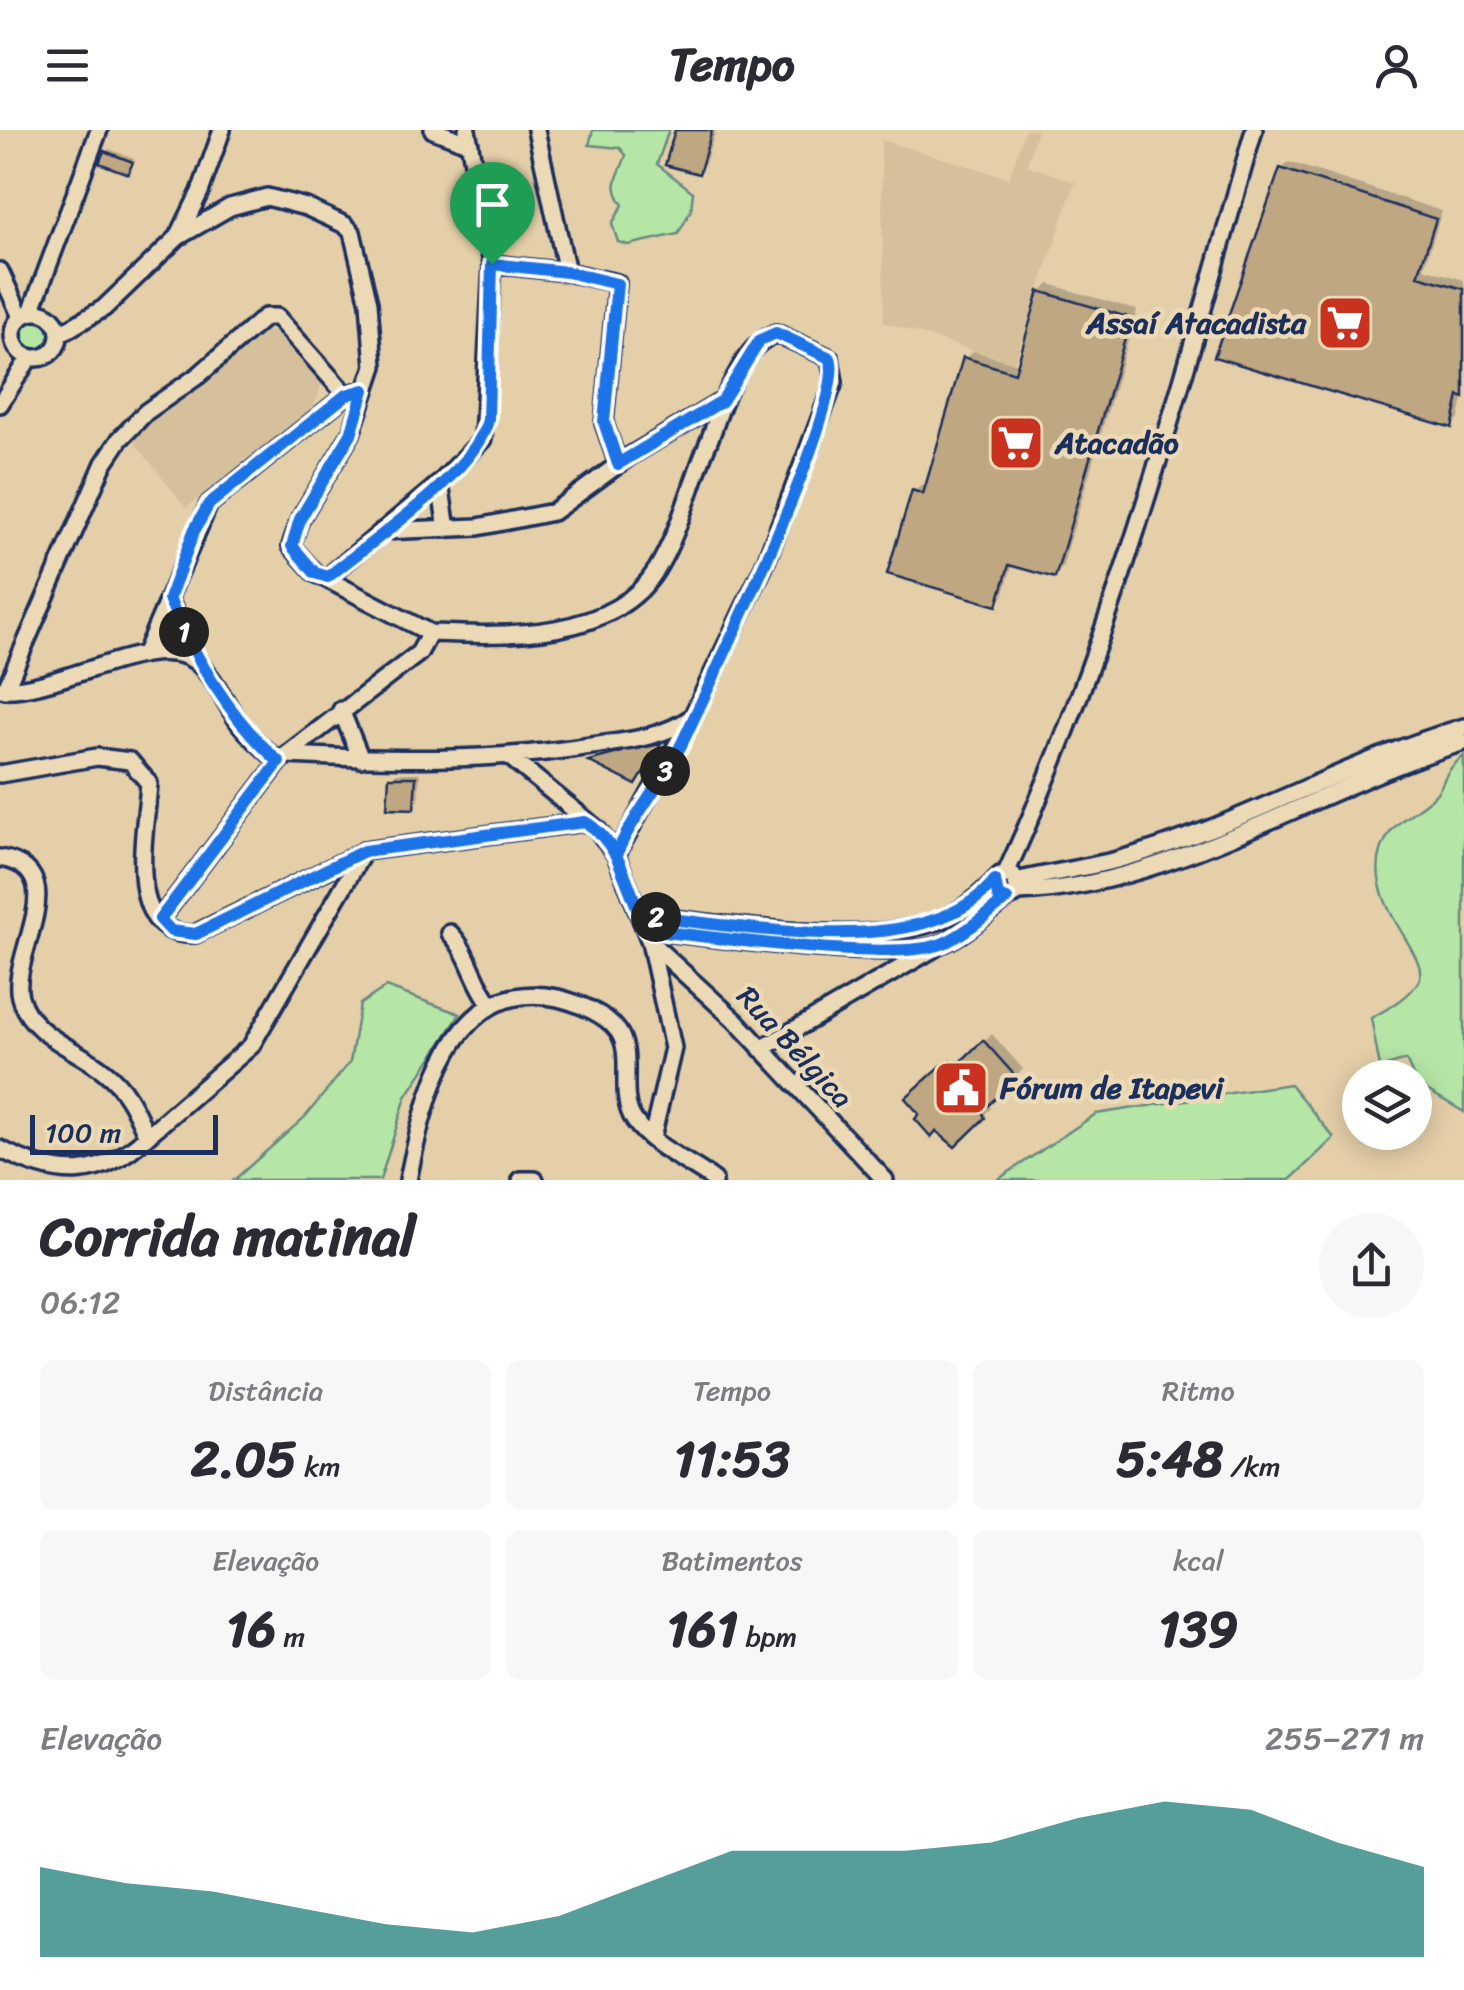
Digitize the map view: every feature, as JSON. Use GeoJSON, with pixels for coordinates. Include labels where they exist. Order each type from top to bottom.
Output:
{"type":"FeatureCollection","features":[{"type":"Feature","properties":{"kind":"street"},"geometry":{"type":"LineString","coordinates":[[30,358],[14,340],[100,130]]}},
{"type":"Feature","properties":{"kind":"street"},"geometry":{"type":"LineString","coordinates":[[178,236],[200,192],[222,130]]}},
{"type":"Feature","properties":{"kind":"street"},"geometry":{"type":"LineString","coordinates":[[328,577],[440,483],[483,438],[488,420],[492,264],[468,137],[432,130]]}},
{"type":"Feature","properties":{"kind":"street"},"geometry":{"type":"LineString","coordinates":[[536,130],[567,272]]}},
{"type":"Feature","properties":{"kind":"street"},"geometry":{"type":"LineString","coordinates":[[760,1049],[973,927],[1009,885],[1061,754],[1174,408],[1254,130]]}},
{"type":"Feature","properties":{"kind":"street"},"geometry":{"type":"LineString","coordinates":[[200,192],[230,207]]}},
{"type":"Feature","properties":{"kind":"street"},"geometry":{"type":"LineString","coordinates":[[0,404],[30,358],[52,353],[60,334],[104,308],[178,236],[230,207],[255,198],[277,198],[338,219],[352,232],[375,346],[374,366],[351,434],[292,540],[315,573],[430,633],[534,630],[613,612],[655,572],[722,401],[760,340],[776,333],[830,358],[834,382],[765,564],[685,738],[616,855]]}},
{"type":"Feature","properties":{"kind":"street"},"geometry":{"type":"LineString","coordinates":[[492,264],[567,272],[617,284],[604,422],[618,464]]}},
{"type":"Feature","properties":{"kind":"street"},"geometry":{"type":"LineString","coordinates":[[0,271],[26,314]]}},
{"type":"Feature","properties":{"kind":"street"},"geometry":{"type":"LineString","coordinates":[[26,314],[47,314],[60,334]]}},
{"type":"Feature","properties":{"kind":"street"},"geometry":{"type":"LineString","coordinates":[[3,689],[104,463],[146,412],[199,375],[265,317],[276,317],[346,395]]}},
{"type":"Feature","properties":{"kind":"street"},"geometry":{"type":"LineString","coordinates":[[145,654],[194,531],[209,504],[346,395],[364,390]]}},
{"type":"Feature","properties":{"kind":"street"},"geometry":{"type":"LineString","coordinates":[[382,531],[447,529],[553,512],[618,464],[722,401]]}},
{"type":"Feature","properties":{"kind":"street"},"geometry":{"type":"LineString","coordinates":[[680,427],[709,442]]}},
{"type":"Feature","properties":{"kind":"street"},"geometry":{"type":"LineString","coordinates":[[440,483],[447,529]]}},
{"type":"Feature","properties":{"kind":"street"},"geometry":{"type":"LineString","coordinates":[[169,599],[197,662],[240,725],[282,758],[511,758],[644,738],[677,728],[692,717]]}},
{"type":"Feature","properties":{"kind":"street"},"geometry":{"type":"LineString","coordinates":[[160,919],[282,758],[419,653],[430,633]]}},
{"type":"Feature","properties":{"kind":"street"},"geometry":{"type":"LineString","coordinates":[[3,689],[70,679],[145,654],[176,652],[197,662]]}},
{"type":"Feature","properties":{"kind":"street"},"geometry":{"type":"LineString","coordinates":[[340,710],[360,758]]}},
{"type":"Feature","properties":{"kind":"street"},"geometry":{"type":"LineString","coordinates":[[645,929],[883,934],[936,923],[986,891],[1119,860],[1226,821],[1406,744],[1464,727]]}},
{"type":"Feature","properties":{"kind":"street"},"geometry":{"type":"LineString","coordinates":[[1009,885],[1053,891],[1122,873],[1239,835],[1416,757],[1464,742]]}},
{"type":"Feature","properties":{"kind":"street"},"geometry":{"type":"LineString","coordinates":[[0,774],[97,757],[130,761],[150,783],[141,880],[160,919],[171,931],[196,934],[364,851],[585,822]]}},
{"type":"Feature","properties":{"kind":"street","name":"Rua Bélgica"},"geometry":{"type":"LineString","coordinates":[[511,758],[598,829],[616,855],[645,929],[885,1180]]}},
{"type":"Feature","properties":{"kind":"street"},"geometry":{"type":"LineString","coordinates":[[0,1149],[52,1170],[89,1178],[111,1172],[251,1046],[364,851]]}},
{"type":"Feature","properties":{"kind":"street"},"geometry":{"type":"LineString","coordinates":[[0,858],[20,861],[36,887],[34,925],[18,990],[22,1007],[61,1046],[107,1073],[127,1093],[147,1136]]}},
{"type":"Feature","properties":{"kind":"street"},"geometry":{"type":"LineString","coordinates":[[645,929],[870,949],[940,945]]}},
{"type":"Feature","properties":{"kind":"street"},"geometry":{"type":"LineString","coordinates":[[645,929],[673,1048],[652,1138]]}},
{"type":"Feature","properties":{"kind":"street"},"geometry":{"type":"LineString","coordinates":[[450,933],[466,954],[476,985],[490,1004]]}},
{"type":"Feature","properties":{"kind":"street"},"geometry":{"type":"LineString","coordinates":[[0,990],[18,990]]}},
{"type":"Feature","properties":{"kind":"street"},"geometry":{"type":"LineString","coordinates":[[408,1180],[422,1119],[446,1055],[472,1015],[490,1004],[527,995],[570,1001],[610,1023],[623,1044],[633,1119],[652,1138],[714,1180]]}},
{"type":"Feature","properties":{"kind":"shaded area"},"geometry":{"type":"Polygon","coordinates":[[[1025,130],[1037,130],[1027,165],[1075,182],[1014,364],[884,322],[881,140],[1009,178],[1025,130]]]}},
{"type":"Feature","properties":{"kind":"shaded area"},"geometry":{"type":"Polygon","coordinates":[[[265,330],[282,332],[321,383],[318,398],[306,414],[186,508],[132,439],[265,330]]]}},
{"type":"Feature","properties":{"kind":"green space"},"geometry":{"type":"Polygon","coordinates":[[[593,130],[669,130],[657,164],[693,192],[691,210],[678,234],[628,245],[618,242],[612,224],[623,205],[616,186],[626,155],[620,148],[589,145],[593,130]]]}},
{"type":"Feature","properties":{"kind":"green space"},"geometry":{"type":"Polygon","coordinates":[[[37,316],[50,322],[56,335],[50,348],[37,354],[24,348],[18,335],[24,322],[37,316]]]}},
{"type":"Feature","properties":{"kind":"green space"},"geometry":{"type":"Polygon","coordinates":[[[1464,756],[1464,1112],[1432,1093],[1432,1060],[1379,1060],[1371,1018],[1410,992],[1419,980],[1420,968],[1384,898],[1380,854],[1391,831],[1433,797],[1464,756]]]}},
{"type":"Feature","properties":{"kind":"green space"},"geometry":{"type":"Polygon","coordinates":[[[386,987],[460,1014],[406,1097],[380,1180],[234,1180],[305,1117],[350,1062],[360,1004],[386,987]]]}},
{"type":"Feature","properties":{"kind":"green space"},"geometry":{"type":"Polygon","coordinates":[[[1290,1084],[1334,1138],[1290,1180],[997,1180],[1096,1114],[1290,1084]]]}},
{"type":"Feature","properties":{"kind":"building"},"geometry":{"type":"Polygon","coordinates":[[[675,130],[712,130],[699,174],[665,165],[675,130]]]}},
{"type":"Feature","properties":{"kind":"building"},"geometry":{"type":"Polygon","coordinates":[[[104,151],[133,162],[128,174],[99,163],[104,151]]]}},
{"type":"Feature","properties":{"kind":"building","name":"Assaí Atacadista"},"geometry":{"type":"Polygon","coordinates":[[[1280,168],[1436,219],[1418,276],[1464,289],[1464,398],[1459,396],[1452,428],[1214,357],[1280,168]]]}},
{"type":"Feature","properties":{"kind":"building","name":"Atacadão"},"geometry":{"type":"Polygon","coordinates":[[[1039,291],[1131,318],[1055,578],[1009,565],[997,606],[887,574],[912,490],[923,494],[963,357],[1015,373],[1039,291]]]}},
{"type":"Feature","properties":{"kind":"building"},"geometry":{"type":"Polygon","coordinates":[[[629,742],[631,750],[661,744],[636,785],[588,761],[622,752],[621,744],[629,742]]]}},
{"type":"Feature","properties":{"kind":"building"},"geometry":{"type":"Polygon","coordinates":[[[389,777],[416,777],[414,809],[387,808],[389,777]]]}},
{"type":"Feature","properties":{"kind":"building","name":"Fórum de Itapevi"},"geometry":{"type":"Polygon","coordinates":[[[983,1040],[1017,1078],[982,1111],[985,1118],[955,1147],[936,1131],[931,1137],[915,1119],[919,1114],[905,1098],[942,1065],[951,1071],[983,1040]]]}},
{"type":"Feature","properties":{"kind":"place","name":"Assaí Atacadista"},"geometry":{"type":"Point","coordinates":[1345,323]}},
{"type":"Feature","properties":{"kind":"place","name":"Atacadão"},"geometry":{"type":"Point","coordinates":[1016,443]}},
{"type":"Feature","properties":{"kind":"place","name":"Fórum de Itapevi"},"geometry":{"type":"Point","coordinates":[961,1088]}},
{"type":"Feature","properties":{"kind":"route"},"geometry":{"type":"LineString","coordinates":[[492,264],[488,420],[483,438],[440,483],[328,577],[315,573],[292,546],[300,519],[351,434],[364,390],[346,395],[209,504],[194,531],[169,599],[197,662],[240,725],[279,762],[186,879],[160,919],[171,931],[196,934],[364,851],[585,822],[598,829],[616,855],[640,916],[883,934],[936,923],[986,891],[995,880],[998,896],[1007,899],[973,927],[940,945],[870,949],[646,930],[640,916],[632,894],[616,855],[685,738],[765,564],[834,382],[835,368],[830,358],[787,336],[776,333],[760,340],[748,353],[722,401],[618,464],[604,422],[617,284],[567,272],[492,264]]}}]}
